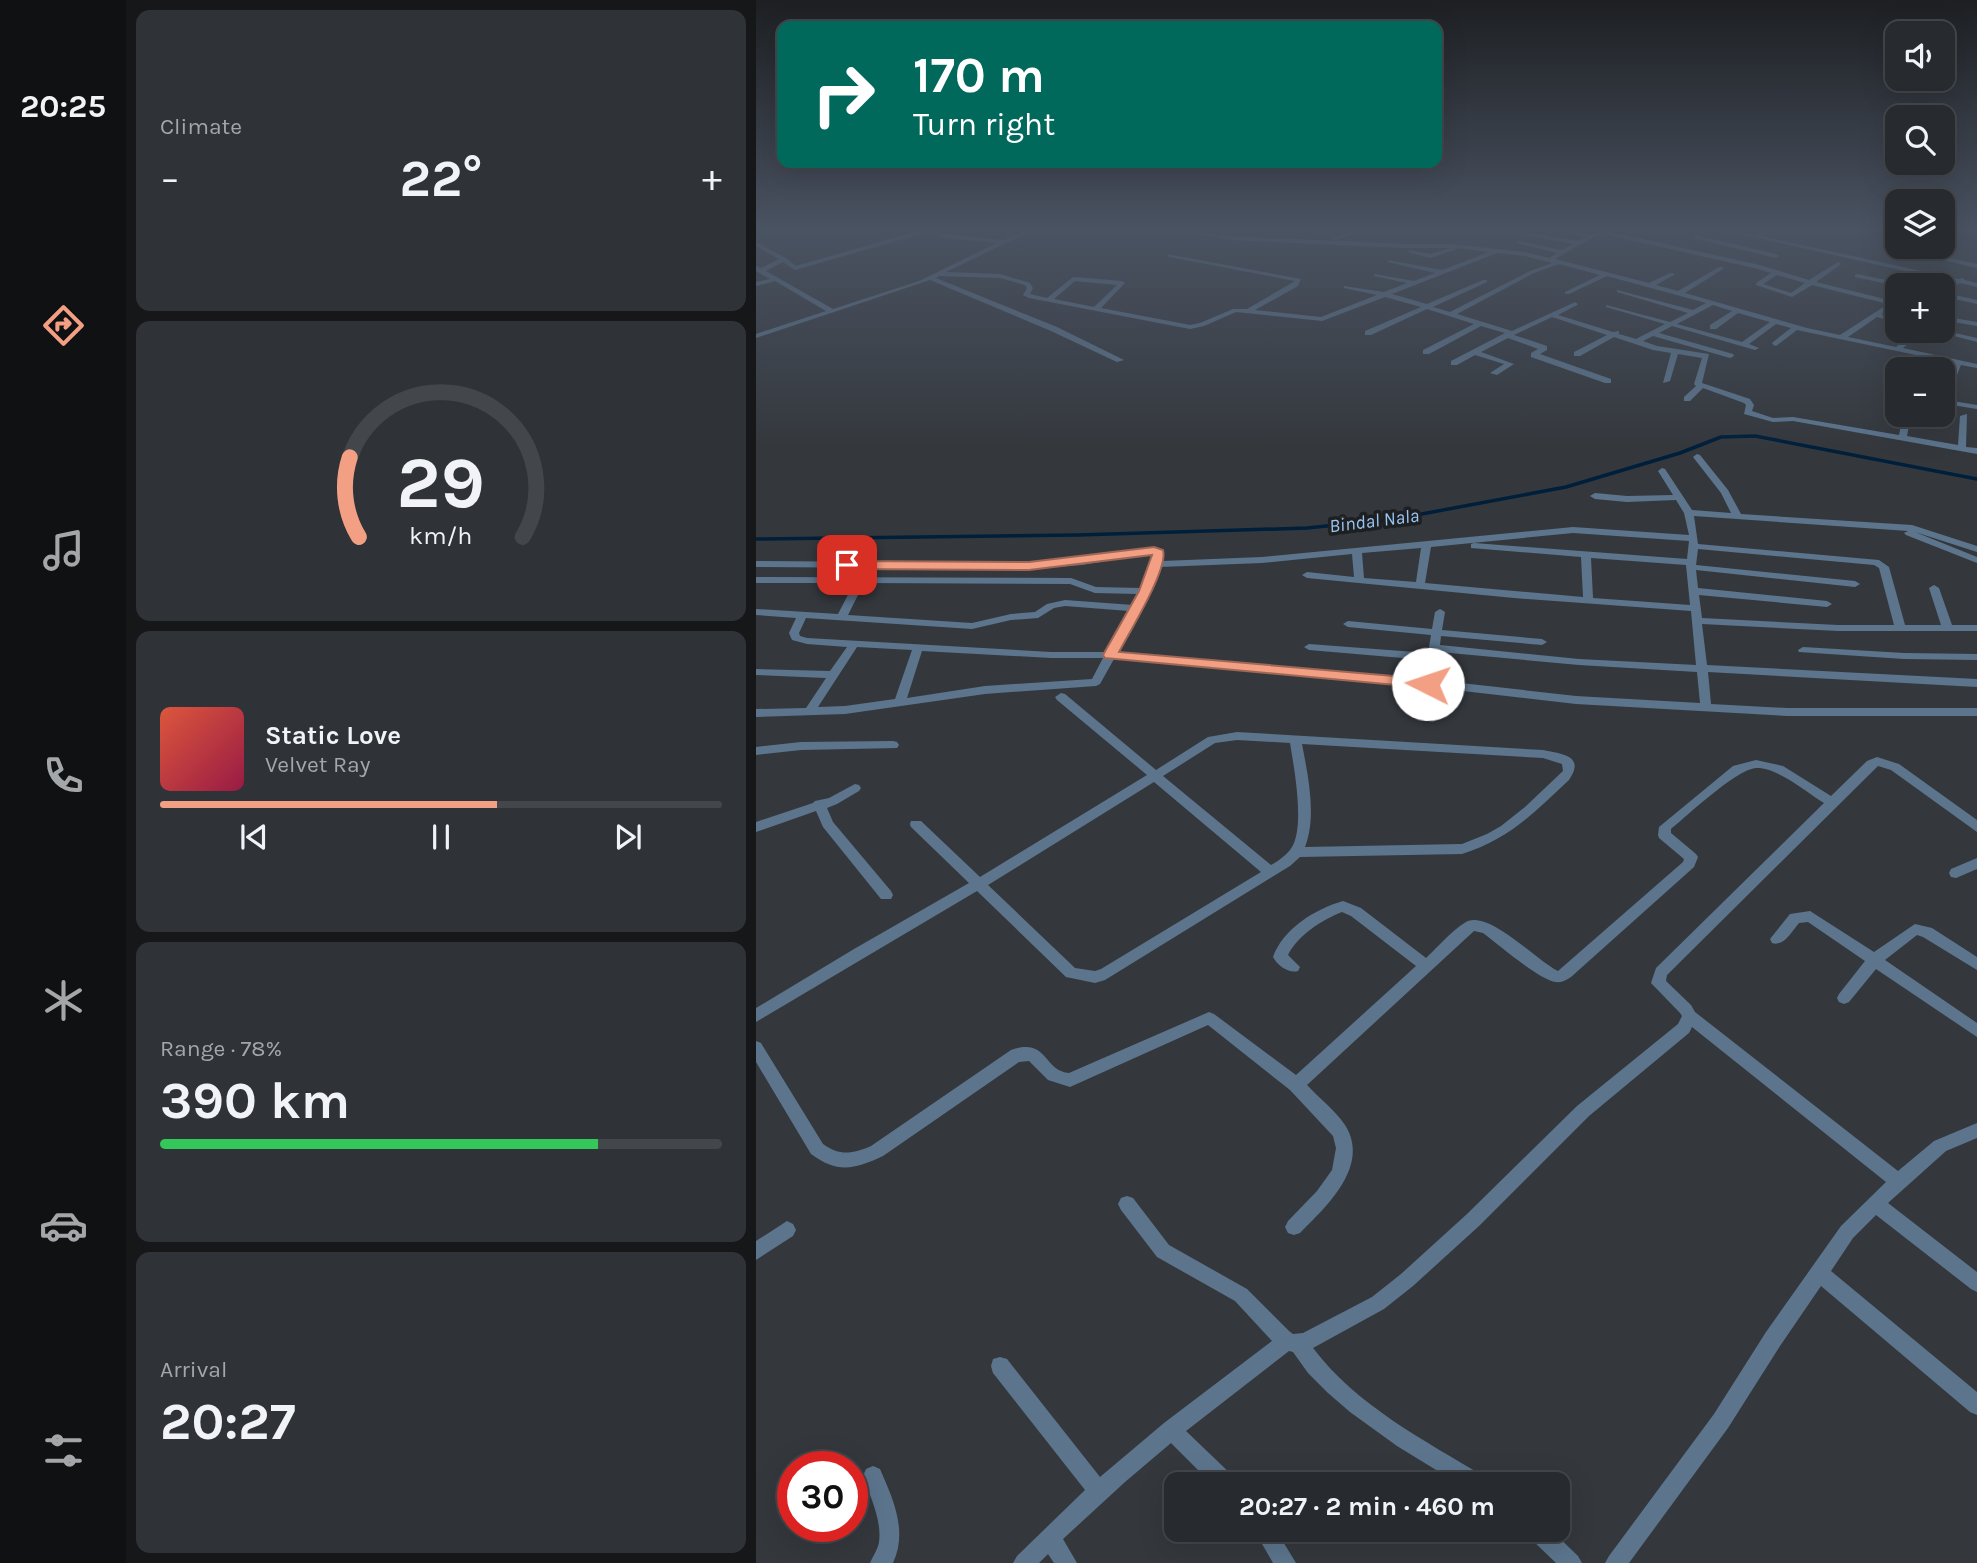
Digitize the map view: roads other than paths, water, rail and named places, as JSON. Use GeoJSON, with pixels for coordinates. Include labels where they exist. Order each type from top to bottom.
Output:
{"type":"FeatureCollection","features":[{"type":"Feature","properties":{"kind":"street"},"geometry":{"type":"LineString","coordinates":[[817,303],[832,311]]}},
{"type":"Feature","properties":{"kind":"street"},"geometry":{"type":"LineString","coordinates":[[756,336],[856,303]]}},
{"type":"Feature","properties":{"kind":"street"},"geometry":{"type":"LineString","coordinates":[[991,303],[1120,360]]}},
{"type":"Feature","properties":{"kind":"street"},"geometry":{"type":"LineString","coordinates":[[1067,303],[1185,327],[1202,325],[1235,310],[1322,319],[1363,303]]}},
{"type":"Feature","properties":{"kind":"street"},"geometry":{"type":"LineString","coordinates":[[1097,308],[1102,303]]}},
{"type":"Feature","properties":{"kind":"street"},"geometry":{"type":"LineString","coordinates":[[1247,310],[1261,303]]}},
{"type":"Feature","properties":{"kind":"street"},"geometry":{"type":"LineString","coordinates":[[1414,303],[1481,323],[1544,348],[1522,360]]}},
{"type":"Feature","properties":{"kind":"street"},"geometry":{"type":"LineString","coordinates":[[1368,333],[1435,303]]}},
{"type":"Feature","properties":{"kind":"street"},"geometry":{"type":"LineString","coordinates":[[1451,314],[1472,303]]}},
{"type":"Feature","properties":{"kind":"street"},"geometry":{"type":"LineString","coordinates":[[1656,303],[1693,312]]}},
{"type":"Feature","properties":{"kind":"street"},"geometry":{"type":"LineString","coordinates":[[1638,341],[1712,303],[1931,361],[1977,366]]}},
{"type":"Feature","properties":{"kind":"street"},"geometry":{"type":"LineString","coordinates":[[1454,363],[1575,304]]}},
{"type":"Feature","properties":{"kind":"street"},"geometry":{"type":"LineString","coordinates":[[1608,306],[1755,348]]}},
{"type":"Feature","properties":{"kind":"street"},"geometry":{"type":"LineString","coordinates":[[1842,337],[1885,309]]}},
{"type":"Feature","properties":{"kind":"street"},"geometry":{"type":"LineString","coordinates":[[1713,327],[1737,310]]}},
{"type":"Feature","properties":{"kind":"street"},"geometry":{"type":"LineString","coordinates":[[1552,314],[1675,352],[1733,358]]}},
{"type":"Feature","properties":{"kind":"street"},"geometry":{"type":"LineString","coordinates":[[1876,315],[1885,318]]}},
{"type":"Feature","properties":{"kind":"street"},"geometry":{"type":"LineString","coordinates":[[1955,320],[1977,324]]}},
{"type":"Feature","properties":{"kind":"street"},"geometry":{"type":"LineString","coordinates":[[1743,345],[1775,321]]}},
{"type":"Feature","properties":{"kind":"street"},"geometry":{"type":"LineString","coordinates":[[1426,352],[1481,323]]}},
{"type":"Feature","properties":{"kind":"street"},"geometry":{"type":"LineString","coordinates":[[1776,344],[1796,327]]}},
{"type":"Feature","properties":{"kind":"street"},"geometry":{"type":"LineString","coordinates":[[1577,354],[1616,333]]}},
{"type":"Feature","properties":{"kind":"street"},"geometry":{"type":"LineString","coordinates":[[1651,333],[1733,358]]}},
{"type":"Feature","properties":{"kind":"street"},"geometry":{"type":"LineString","coordinates":[[1955,335],[1977,340]]}},
{"type":"Feature","properties":{"kind":"street"},"geometry":{"type":"LineString","coordinates":[[1896,350],[1905,343]]}},
{"type":"Feature","properties":{"kind":"street"},"geometry":{"type":"LineString","coordinates":[[1475,352],[1510,365],[1494,373]]}},
{"type":"Feature","properties":{"kind":"street"},"geometry":{"type":"LineString","coordinates":[[1666,381],[1675,352]]}},
{"type":"Feature","properties":{"kind":"street"},"geometry":{"type":"LineString","coordinates":[[1534,355],[1608,381]]}},
{"type":"Feature","properties":{"kind":"street"},"geometry":{"type":"LineString","coordinates":[[1706,356],[1697,382],[1700,387],[1747,401],[1750,405],[1747,412],[1773,420],[1793,419],[1977,451]]}},
{"type":"Feature","properties":{"kind":"street"},"geometry":{"type":"LineString","coordinates":[[1955,370],[1958,362]]}},
{"type":"Feature","properties":{"kind":"street"},"geometry":{"type":"LineString","coordinates":[[1687,399],[1700,387]]}},
{"type":"Feature","properties":{"kind":"street"},"geometry":{"type":"LineString","coordinates":[[1955,402],[1977,407]]}},
{"type":"Feature","properties":{"kind":"street"},"geometry":{"type":"LineString","coordinates":[[1962,449],[1964,416]]}},
{"type":"Feature","properties":{"kind":"street"},"geometry":{"type":"LineString","coordinates":[[1903,438],[1905,427]]}},
{"type":"Feature","properties":{"kind":"street"},"geometry":{"type":"LineString","coordinates":[[1697,457],[1725,492],[1737,515]]}},
{"type":"Feature","properties":{"kind":"street"},"geometry":{"type":"LineString","coordinates":[[1662,471],[1689,513],[1693,542],[1691,565],[1706,706]]}},
{"type":"Feature","properties":{"kind":"street"},"geometry":{"type":"LineString","coordinates":[[1595,496],[1627,499],[1680,496]]}},
{"type":"Feature","properties":{"kind":"street"},"geometry":{"type":"LineString","coordinates":[[1689,513],[1898,527],[1927,532],[1977,549]]}},
{"type":"Feature","properties":{"kind":"street"},"geometry":{"type":"LineString","coordinates":[[1898,527],[1977,560]]}},
{"type":"Feature","properties":{"kind":"street"},"geometry":{"type":"LineString","coordinates":[[1157,564],[1262,560],[1522,533],[1583,530],[1876,562],[1884,568],[1900,627]]}},
{"type":"Feature","properties":{"kind":"street"},"geometry":{"type":"LineString","coordinates":[[1446,543],[1586,554],[1855,584]]}},
{"type":"Feature","properties":{"kind":"street"},"geometry":{"type":"LineString","coordinates":[[1420,586],[1426,545]]}},
{"type":"Feature","properties":{"kind":"street"},"geometry":{"type":"LineString","coordinates":[[756,564],[1029,566],[1082,562],[1147,551],[1158,553],[1157,564],[1145,591],[1096,682],[1038,684],[867,708],[756,713]]}},
{"type":"Feature","properties":{"kind":"street"},"geometry":{"type":"LineString","coordinates":[[1357,551],[1359,578]]}},
{"type":"Feature","properties":{"kind":"street"},"geometry":{"type":"LineString","coordinates":[[1586,554],[1588,599]]}},
{"type":"Feature","properties":{"kind":"street"},"geometry":{"type":"LineString","coordinates":[[1307,575],[1695,608]]}},
{"type":"Feature","properties":{"kind":"street"},"geometry":{"type":"LineString","coordinates":[[756,580],[1071,581],[1095,590],[1145,591]]}},
{"type":"Feature","properties":{"kind":"street"},"geometry":{"type":"LineString","coordinates":[[841,619],[861,580]]}},
{"type":"Feature","properties":{"kind":"street"},"geometry":{"type":"LineString","coordinates":[[1934,587],[1947,627]]}},
{"type":"Feature","properties":{"kind":"street"},"geometry":{"type":"LineString","coordinates":[[1694,591],[1828,604]]}},
{"type":"Feature","properties":{"kind":"street"},"geometry":{"type":"LineString","coordinates":[[756,612],[972,626],[1011,617],[1038,615],[1059,604],[1136,608]]}},
{"type":"Feature","properties":{"kind":"street"},"geometry":{"type":"LineString","coordinates":[[1428,684],[1440,612]]}},
{"type":"Feature","properties":{"kind":"street"},"geometry":{"type":"LineString","coordinates":[[802,615],[793,633],[796,638],[853,645],[1110,655],[1576,700],[1787,712],[1977,712]]}},
{"type":"Feature","properties":{"kind":"street"},"geometry":{"type":"LineString","coordinates":[[1697,621],[1849,628],[1977,628]]}},
{"type":"Feature","properties":{"kind":"street"},"geometry":{"type":"LineString","coordinates":[[1348,624],[1542,642]]}},
{"type":"Feature","properties":{"kind":"street"},"geometry":{"type":"LineString","coordinates":[[809,712],[853,645]]}},
{"type":"Feature","properties":{"kind":"street"},"geometry":{"type":"LineString","coordinates":[[1309,646],[1977,683]]}},
{"type":"Feature","properties":{"kind":"street"},"geometry":{"type":"LineString","coordinates":[[899,703],[918,648]]}},
{"type":"Feature","properties":{"kind":"street"},"geometry":{"type":"LineString","coordinates":[[1802,650],[1897,656],[1977,657]]}},
{"type":"Feature","properties":{"kind":"street"},"geometry":{"type":"LineString","coordinates":[[756,672],[832,675]]}},
{"type":"Feature","properties":{"kind":"street"},"geometry":{"type":"LineString","coordinates":[[1061,697],[1269,871]]}},
{"type":"Feature","properties":{"kind":"street"},"geometry":{"type":"LineString","coordinates":[[756,1016],[1212,740],[1225,737],[1295,740],[1553,755],[1568,762],[1569,771],[1513,824],[1481,844],[1462,849],[1296,852]]}},
{"type":"Feature","properties":{"kind":"street"},"geometry":{"type":"LineString","coordinates":[[916,824],[1071,973],[1094,977],[1105,974],[1285,863],[1296,852],[1301,838],[1303,788],[1295,740]]}},
{"type":"Feature","properties":{"kind":"street"},"geometry":{"type":"LineString","coordinates":[[756,751],[801,746],[893,745]]}},
{"type":"Feature","properties":{"kind":"street"},"geometry":{"type":"LineString","coordinates":[[1898,1181],[1689,1016],[1686,1009],[1658,983],[1661,972],[1819,818],[1832,802],[1877,761],[1895,767],[1977,827]]}},
{"type":"Feature","properties":{"kind":"street"},"geometry":{"type":"LineString","coordinates":[[1296,1085],[1465,929],[1476,925],[1488,929],[1551,975],[1559,976],[1566,972],[1689,864],[1691,857],[1664,835],[1665,827],[1743,766],[1771,766],[1832,802]]}},
{"type":"Feature","properties":{"kind":"street"},"geometry":{"type":"LineString","coordinates":[[756,827],[840,798],[855,788]]}},
{"type":"Feature","properties":{"kind":"street"},"geometry":{"type":"LineString","coordinates":[[819,804],[828,824],[887,895]]}},
{"type":"Feature","properties":{"kind":"street"},"geometry":{"type":"LineString","coordinates":[[1956,873],[1977,863]]}},
{"type":"Feature","properties":{"kind":"street"},"geometry":{"type":"LineString","coordinates":[[1293,967],[1280,957],[1282,947],[1321,916],[1343,906],[1356,912],[1426,966]]}},
{"type":"Feature","properties":{"kind":"street"},"geometry":{"type":"LineString","coordinates":[[1777,939],[1796,918],[1810,916],[1977,1031]]}},
{"type":"Feature","properties":{"kind":"street"},"geometry":{"type":"LineString","coordinates":[[1844,998],[1875,959],[1915,929],[1920,929],[1977,964]]}},
{"type":"Feature","properties":{"kind":"street"},"geometry":{"type":"LineString","coordinates":[[1024,1563],[1098,1490],[1171,1430],[1293,1342],[1313,1339],[1351,1319],[1378,1303],[1407,1280],[1473,1220],[1583,1111],[1684,1028],[1689,1016]]}},
{"type":"Feature","properties":{"kind":"street"},"geometry":{"type":"LineString","coordinates":[[756,1048],[817,1149],[839,1162],[856,1161],[877,1151],[1016,1055],[1032,1054],[1054,1077],[1070,1080],[1209,1018],[1296,1085],[1341,1133],[1343,1161],[1336,1182],[1294,1227]]}},
{"type":"Feature","properties":{"kind":"street"},"geometry":{"type":"LineString","coordinates":[[1616,1563],[1721,1421],[1847,1232],[1898,1181],[1940,1146],[1977,1130]]}},
{"type":"Feature","properties":{"kind":"street"},"geometry":{"type":"LineString","coordinates":[[1127,1204],[1163,1251],[1241,1295],[1377,1422],[1458,1472]]}},
{"type":"Feature","properties":{"kind":"street"},"geometry":{"type":"LineString","coordinates":[[1875,1204],[1977,1283]]}},
{"type":"Feature","properties":{"kind":"street"},"geometry":{"type":"LineString","coordinates":[[756,1251],[787,1230]]}},
{"type":"Feature","properties":{"kind":"street"},"geometry":{"type":"LineString","coordinates":[[1818,1272],[1977,1405]]}},
{"type":"Feature","properties":{"kind":"street"},"geometry":{"type":"LineString","coordinates":[[1000,1366],[1098,1490]]}},
{"type":"Feature","properties":{"kind":"street"},"geometry":{"type":"LineString","coordinates":[[1171,1430],[1215,1472]]}},
{"type":"Feature","properties":{"kind":"street"},"geometry":{"type":"LineString","coordinates":[[873,1476],[889,1521],[891,1536],[889,1549],[881,1563]]}},
{"type":"Feature","properties":{"kind":"street"},"geometry":{"type":"LineString","coordinates":[[1049,1537],[1066,1563]]}},
{"type":"Feature","properties":{"kind":"street"},"geometry":{"type":"LineString","coordinates":[[1272,1542],[1285,1563]]}},
{"type":"Feature","properties":{"kind":"street"},"geometry":{"type":"LineString","coordinates":[[1549,1542],[1571,1563]]}},
{"type":"Feature","properties":{"kind":"waterway","name":"Bindal Nala"},"geometry":{"type":"LineString","coordinates":[[756,539],[1078,535],[1307,528],[1395,519],[1566,487],[1680,453],[1721,437],[1755,436],[1977,479]]}}]}
